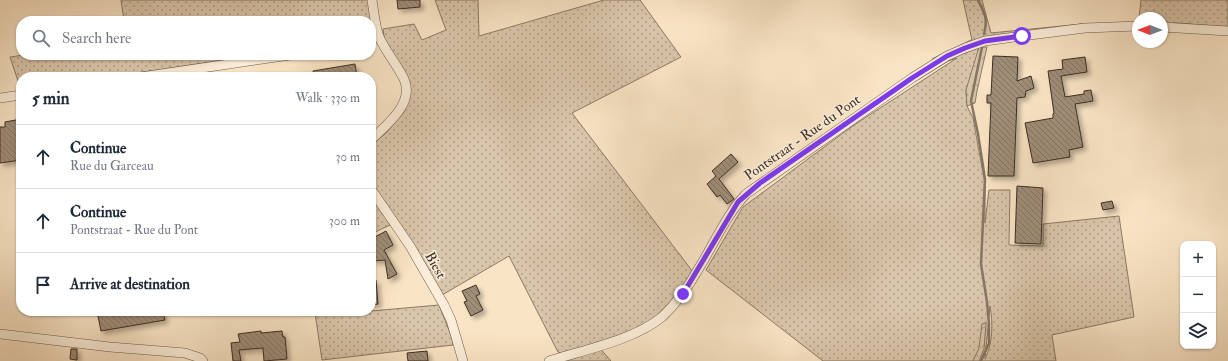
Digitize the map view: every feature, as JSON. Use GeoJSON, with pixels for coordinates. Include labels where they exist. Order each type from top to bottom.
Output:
{"type":"FeatureCollection","features":[{"type":"Feature","properties":{"kind":"street"},"geometry":{"type":"LineString","coordinates":[[372,0],[373,16]]}},
{"type":"Feature","properties":{"kind":"street","name":"Pontstraat - Rue du Pont"},"geometry":{"type":"LineString","coordinates":[[549,361],[623,338],[638,332],[658,320],[683,294],[728,217],[738,202],[746,194],[912,78],[947,56],[985,41],[1085,28],[1132,26]]}},
{"type":"Feature","properties":{"kind":"street"},"geometry":{"type":"LineString","coordinates":[[1168,27],[1228,31]]}},
{"type":"Feature","properties":{"kind":"street"},"geometry":{"type":"LineString","coordinates":[[376,41],[404,79],[406,92],[399,111],[376,135]]}},
{"type":"Feature","properties":{"kind":"street"},"geometry":{"type":"LineString","coordinates":[[182,72],[258,60]]}},
{"type":"Feature","properties":{"kind":"street"},"geometry":{"type":"LineString","coordinates":[[0,98],[16,96]]}},
{"type":"Feature","properties":{"kind":"street","name":"Biest"},"geometry":{"type":"LineString","coordinates":[[376,196],[410,246],[444,305],[451,320],[463,361]]}},
{"type":"Feature","properties":{"kind":"street"},"geometry":{"type":"LineString","coordinates":[[0,334],[110,347],[185,353],[200,358],[203,361]]}},
{"type":"Feature","properties":{"kind":"green space"},"geometry":{"type":"Polygon","coordinates":[[[121,0],[370,0],[371,16],[123,16],[121,0]]]}},
{"type":"Feature","properties":{"kind":"green space"},"geometry":{"type":"Polygon","coordinates":[[[435,0],[478,0],[479,36],[604,0],[640,0],[681,57],[572,113],[693,272],[671,302],[651,323],[638,330],[598,346],[611,361],[564,361],[509,256],[442,295],[376,191],[376,141],[386,133],[404,112],[409,96],[410,83],[385,43],[383,29],[414,24],[422,40],[446,30],[435,0]]]}},
{"type":"Feature","properties":{"kind":"green space"},"geometry":{"type":"Polygon","coordinates":[[[963,0],[982,0],[991,33],[1082,24],[992,37],[933,62],[932,59],[972,40],[963,0]]]}},
{"type":"Feature","properties":{"kind":"green space"},"geometry":{"type":"Polygon","coordinates":[[[1141,0],[1228,0],[1228,27],[1177,23],[1168,24],[1168,12],[1140,12],[1141,0]]]}},
{"type":"Feature","properties":{"kind":"green space"},"geometry":{"type":"Polygon","coordinates":[[[979,47],[987,47],[975,103],[967,106],[966,90],[979,47]]]}},
{"type":"Feature","properties":{"kind":"green space"},"geometry":{"type":"Polygon","coordinates":[[[982,47],[966,90],[967,106],[973,118],[985,184],[985,223],[989,190],[1010,190],[1009,245],[1043,246],[1043,224],[1119,216],[1134,317],[1052,335],[1056,361],[823,361],[706,270],[743,207],[854,125],[957,58],[948,61],[919,79],[947,59],[982,47]],[[990,306],[985,359],[991,340],[990,306]]]}},
{"type":"Feature","properties":{"kind":"green space"},"geometry":{"type":"Polygon","coordinates":[[[16,56],[16,60],[224,60],[143,72],[16,72],[16,75],[10,57],[16,56]]]}},
{"type":"Feature","properties":{"kind":"green space"},"geometry":{"type":"Polygon","coordinates":[[[376,201],[390,225],[376,232],[376,201]]]}},
{"type":"Feature","properties":{"kind":"green space"},"geometry":{"type":"Polygon","coordinates":[[[439,305],[452,338],[453,345],[322,360],[315,316],[376,316],[376,311],[439,305]]]}},
{"type":"Feature","properties":{"kind":"green space"},"geometry":{"type":"Polygon","coordinates":[[[986,323],[984,349],[979,361],[973,361],[979,348],[982,324],[986,323]]]}},
{"type":"Feature","properties":{"kind":"building"},"geometry":{"type":"Polygon","coordinates":[[[397,0],[420,0],[420,7],[398,9],[397,0]]]}},
{"type":"Feature","properties":{"kind":"building"},"geometry":{"type":"Polygon","coordinates":[[[993,56],[1018,57],[1017,81],[1031,76],[1034,88],[1026,91],[1025,97],[1017,98],[1014,176],[988,176],[991,103],[987,103],[987,95],[991,95],[993,56]]]}},
{"type":"Feature","properties":{"kind":"building"},"geometry":{"type":"Polygon","coordinates":[[[1085,57],[1087,72],[1061,76],[1065,97],[1084,94],[1084,91],[1091,90],[1093,101],[1075,104],[1083,147],[1069,150],[1070,157],[1033,163],[1025,123],[1053,118],[1054,113],[1048,71],[1063,69],[1062,60],[1085,57]]]}},
{"type":"Feature","properties":{"kind":"building"},"geometry":{"type":"Polygon","coordinates":[[[355,64],[356,72],[313,72],[355,64]]]}},
{"type":"Feature","properties":{"kind":"building"},"geometry":{"type":"Polygon","coordinates":[[[16,120],[16,161],[0,163],[0,127],[5,127],[5,122],[16,120]]]}},
{"type":"Feature","properties":{"kind":"building"},"geometry":{"type":"Polygon","coordinates":[[[731,154],[738,162],[719,179],[734,199],[727,204],[720,195],[717,197],[707,184],[716,176],[712,171],[731,154]]]}},
{"type":"Feature","properties":{"kind":"building"},"geometry":{"type":"Polygon","coordinates":[[[1017,186],[1043,188],[1041,244],[1015,243],[1017,186]]]}},
{"type":"Feature","properties":{"kind":"building"},"geometry":{"type":"Polygon","coordinates":[[[1112,201],[1114,208],[1103,210],[1101,203],[1112,201]]]}},
{"type":"Feature","properties":{"kind":"building"},"geometry":{"type":"Polygon","coordinates":[[[386,231],[393,245],[384,250],[397,274],[388,279],[385,260],[376,261],[376,236],[386,231]]]}},
{"type":"Feature","properties":{"kind":"building"},"geometry":{"type":"Polygon","coordinates":[[[376,280],[378,304],[376,304],[376,280]]]}},
{"type":"Feature","properties":{"kind":"building"},"geometry":{"type":"Polygon","coordinates":[[[476,285],[480,294],[476,296],[483,310],[471,316],[464,302],[467,301],[462,291],[476,285]]]}},
{"type":"Feature","properties":{"kind":"building"},"geometry":{"type":"Polygon","coordinates":[[[98,316],[164,316],[165,320],[101,331],[98,316]]]}},
{"type":"Feature","properties":{"kind":"building"},"geometry":{"type":"Polygon","coordinates":[[[261,331],[261,333],[282,331],[283,337],[285,337],[287,359],[264,361],[263,348],[239,350],[241,361],[233,361],[231,343],[240,342],[238,334],[261,331]]]}},
{"type":"Feature","properties":{"kind":"building"},"geometry":{"type":"Polygon","coordinates":[[[71,349],[77,349],[77,360],[70,359],[71,349]]]}},
{"type":"Feature","properties":{"kind":"building"},"geometry":{"type":"Polygon","coordinates":[[[427,351],[428,361],[408,361],[407,353],[427,351]]]}},
{"type":"Feature","properties":{"kind":"waterway"},"geometry":{"type":"LineString","coordinates":[[978,0],[985,17],[986,24],[984,34]]}},
{"type":"Feature","properties":{"kind":"waterway"},"geometry":{"type":"LineString","coordinates":[[981,361],[989,343],[987,302],[981,264],[985,179],[971,101],[982,47]]}},
{"type":"Feature","properties":{"kind":"route"},"geometry":{"type":"LineString","coordinates":[[683,294],[738,202],[760,183],[912,78],[947,56],[977,43],[1022,36]]}}]}
